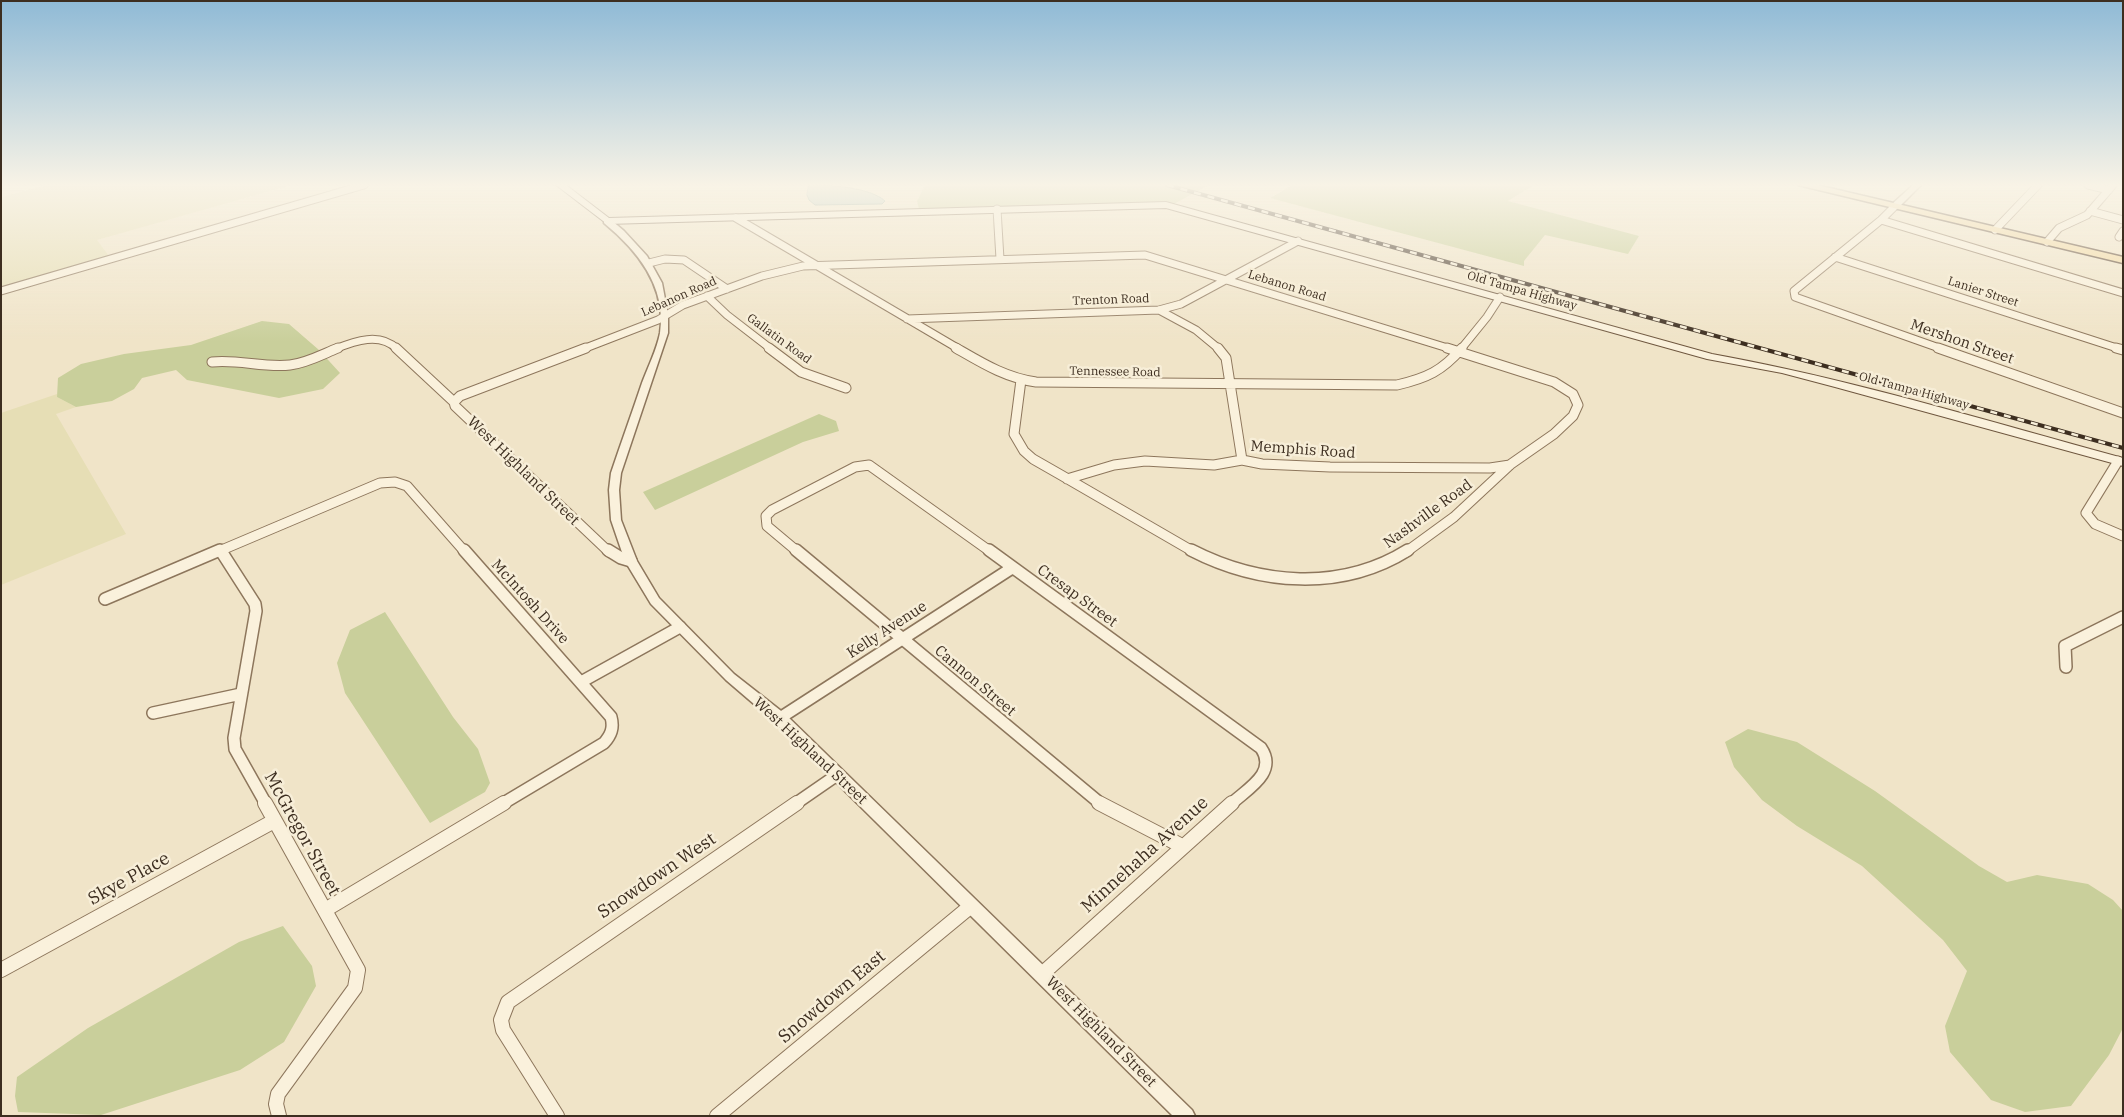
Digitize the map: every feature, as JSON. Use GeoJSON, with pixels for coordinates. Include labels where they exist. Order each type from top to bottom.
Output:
{"type":"FeatureCollection","features":[{"type":"Feature","properties":{"kind":"main road","name":"Old Tampa Highway"},"geometry":{"type":"LineString","coordinates":[[1284,237],[1711,356],[1839,384],[2120,462]]}},
{"type":"Feature","properties":{"kind":"main road"},"geometry":{"type":"LineString","coordinates":[[2026,237],[2123,260]]}},
{"type":"Feature","properties":{"kind":"street"},"geometry":{"type":"LineString","coordinates":[[1,291],[185,237]]}},
{"type":"Feature","properties":{"kind":"street"},"geometry":{"type":"LineString","coordinates":[[626,237],[635,245],[649,263],[662,294],[665,314],[664,333],[616,473],[614,490],[616,520],[631,561]]}},
{"type":"Feature","properties":{"kind":"street","name":"Tennessee Road"},"geometry":{"type":"LineString","coordinates":[[769,237],[996,371],[1021,380],[1036,382],[1230,385],[1397,384],[1430,375],[1441,368],[1458,351],[1500,297]]}},
{"type":"Feature","properties":{"kind":"street"},"geometry":{"type":"LineString","coordinates":[[999,237],[1000,259]]}},
{"type":"Feature","properties":{"kind":"street"},"geometry":{"type":"LineString","coordinates":[[1835,256],[1859,237]]}},
{"type":"Feature","properties":{"kind":"street"},"geometry":{"type":"LineString","coordinates":[[1937,237],[2123,294]]}},
{"type":"Feature","properties":{"kind":"street"},"geometry":{"type":"LineString","coordinates":[[2047,242],[2051,237]]}},
{"type":"Feature","properties":{"kind":"street","name":"Trenton Road"},"geometry":{"type":"LineString","coordinates":[[907,319],[1159,310],[1181,304],[1298,241]]}},
{"type":"Feature","properties":{"kind":"street","name":"Lebanon Road"},"geometry":{"type":"LineString","coordinates":[[472,392],[658,320],[665,314],[707,296],[770,273],[816,265],[1145,255],[1458,351]]}},
{"type":"Feature","properties":{"kind":"street","name":"Mershon Street"},"geometry":{"type":"LineString","coordinates":[[1835,256],[1794,294],[1800,300],[2123,413]]}},
{"type":"Feature","properties":{"kind":"street","name":"Lanier Street"},"geometry":{"type":"LineString","coordinates":[[1835,256],[2123,350]]}},
{"type":"Feature","properties":{"kind":"street"},"geometry":{"type":"LineString","coordinates":[[649,263],[665,259],[684,260],[727,289]]}},
{"type":"Feature","properties":{"kind":"street","name":"Gallatin Road"},"geometry":{"type":"LineString","coordinates":[[707,296],[801,372],[846,388]]}},
{"type":"Feature","properties":{"kind":"street"},"geometry":{"type":"LineString","coordinates":[[1159,310],[1207,337],[1216,344],[1226,358],[1242,460]]}},
{"type":"Feature","properties":{"kind":"street"},"geometry":{"type":"LineString","coordinates":[[212,362],[229,360],[266,365],[301,363],[349,344],[381,340],[392,344],[454,402]]}},
{"type":"Feature","properties":{"kind":"street","name":"Nashville Road"},"geometry":{"type":"LineString","coordinates":[[1021,380],[1014,434],[1017,442],[1033,459],[1183,546],[1229,568],[1250,574],[1313,579],[1366,570],[1395,558],[1434,532],[1474,501],[1510,465],[1529,454],[1576,412],[1575,399],[1563,386],[1552,380],[1458,351]]}},
{"type":"Feature","properties":{"kind":"street","name":"West Highland Street"},"geometry":{"type":"LineString","coordinates":[[472,392],[460,396],[454,402],[455,406],[587,533],[613,555],[623,560],[631,561],[655,601],[680,627],[730,677],[780,718],[1186,1116]]}},
{"type":"Feature","properties":{"kind":"street","name":"Memphis Road"},"geometry":{"type":"LineString","coordinates":[[1067,479],[1132,462],[1214,465],[1242,460],[1262,464],[1330,467],[1490,468],[1510,465]]}},
{"type":"Feature","properties":{"kind":"street"},"geometry":{"type":"LineString","coordinates":[[2120,462],[2086,513],[2095,524],[2123,536]]}},
{"type":"Feature","properties":{"kind":"street","name":"Cresap Street"},"geometry":{"type":"LineString","coordinates":[[765,519],[772,510],[854,467],[869,466],[877,468],[1261,748],[1267,761]]}},
{"type":"Feature","properties":{"kind":"street","name":"McIntosh Drive"},"geometry":{"type":"LineString","coordinates":[[105,599],[380,483],[402,483],[407,486],[611,717],[614,725],[613,731],[604,743],[325,910]]}},
{"type":"Feature","properties":{"kind":"street","name":"Cannon Street"},"geometry":{"type":"LineString","coordinates":[[765,519],[767,526],[1093,798],[1105,807],[1140,823],[1182,846]]}},
{"type":"Feature","properties":{"kind":"street","name":"McGregor Street"},"geometry":{"type":"LineString","coordinates":[[221,551],[255,604],[256,611],[234,738],[235,749],[358,970],[355,988],[278,1094],[276,1104],[279,1116]]}},
{"type":"Feature","properties":{"kind":"street","name":"Kelly Avenue"},"geometry":{"type":"LineString","coordinates":[[780,718],[1012,568]]}},
{"type":"Feature","properties":{"kind":"street"},"geometry":{"type":"LineString","coordinates":[[2066,667],[2065,646],[2123,617]]}},
{"type":"Feature","properties":{"kind":"street"},"geometry":{"type":"LineString","coordinates":[[582,682],[680,627]]}},
{"type":"Feature","properties":{"kind":"street"},"geometry":{"type":"LineString","coordinates":[[153,713],[241,694]]}},
{"type":"Feature","properties":{"kind":"street","name":"Minnehaha Avenue"},"geometry":{"type":"LineString","coordinates":[[1042,974],[1264,774],[1267,768],[1267,761]]}},
{"type":"Feature","properties":{"kind":"street","name":"Snowdown West"},"geometry":{"type":"LineString","coordinates":[[557,1116],[503,1030],[501,1020],[508,1002],[837,775]]}},
{"type":"Feature","properties":{"kind":"street","name":"Skye Place"},"geometry":{"type":"LineString","coordinates":[[1,970],[274,821]]}},
{"type":"Feature","properties":{"kind":"street","name":"Snowdown East"},"geometry":{"type":"LineString","coordinates":[[717,1116],[971,906]]}},
{"type":"Feature","properties":{"kind":"shaded area"},"geometry":{"type":"Polygon","coordinates":[[[1,237],[107,237],[97,240],[109,256],[1,287],[1,237]]]}},
{"type":"Feature","properties":{"kind":"shaded area"},"geometry":{"type":"Polygon","coordinates":[[[57,394],[57,397],[76,407],[56,414],[126,534],[1,585],[1,413],[57,394]]]}},
{"type":"Feature","properties":{"kind":"green space"},"geometry":{"type":"Polygon","coordinates":[[[1416,237],[1543,237],[1524,261],[1524,266],[1416,237]]]}},
{"type":"Feature","properties":{"kind":"green space"},"geometry":{"type":"Polygon","coordinates":[[[1554,237],[1638,237],[1628,254],[1554,237]]]}},
{"type":"Feature","properties":{"kind":"green space"},"geometry":{"type":"Polygon","coordinates":[[[262,321],[289,324],[319,350],[340,373],[323,389],[279,398],[187,380],[176,370],[142,378],[134,389],[112,401],[76,407],[57,397],[58,378],[81,364],[124,354],[191,345],[262,321]]]}},
{"type":"Feature","properties":{"kind":"green space"},"geometry":{"type":"Polygon","coordinates":[[[819,414],[836,421],[839,431],[803,442],[655,510],[643,492],[819,414]]]}},
{"type":"Feature","properties":{"kind":"green space"},"geometry":{"type":"Polygon","coordinates":[[[385,612],[453,717],[478,749],[490,783],[485,792],[430,823],[345,693],[337,663],[350,630],[385,612]]]}},
{"type":"Feature","properties":{"kind":"green space"},"geometry":{"type":"Polygon","coordinates":[[[1748,729],[1797,742],[1875,791],[1979,866],[2007,882],[2037,875],[2088,884],[2113,900],[2123,911],[2123,1028],[2109,1055],[2071,1106],[2025,1112],[1991,1100],[1950,1052],[1945,1026],[1967,971],[1943,940],[1862,866],[1797,826],[1762,800],[1734,767],[1725,742],[1748,729]]]}},
{"type":"Feature","properties":{"kind":"green space"},"geometry":{"type":"Polygon","coordinates":[[[283,926],[312,966],[316,986],[284,1042],[240,1070],[101,1115],[18,1112],[15,1096],[17,1077],[88,1028],[239,942],[283,926]]]}},
{"type":"Feature","properties":{"kind":"railway"},"geometry":{"type":"LineString","coordinates":[[1356,237],[2123,448]]}}]}
